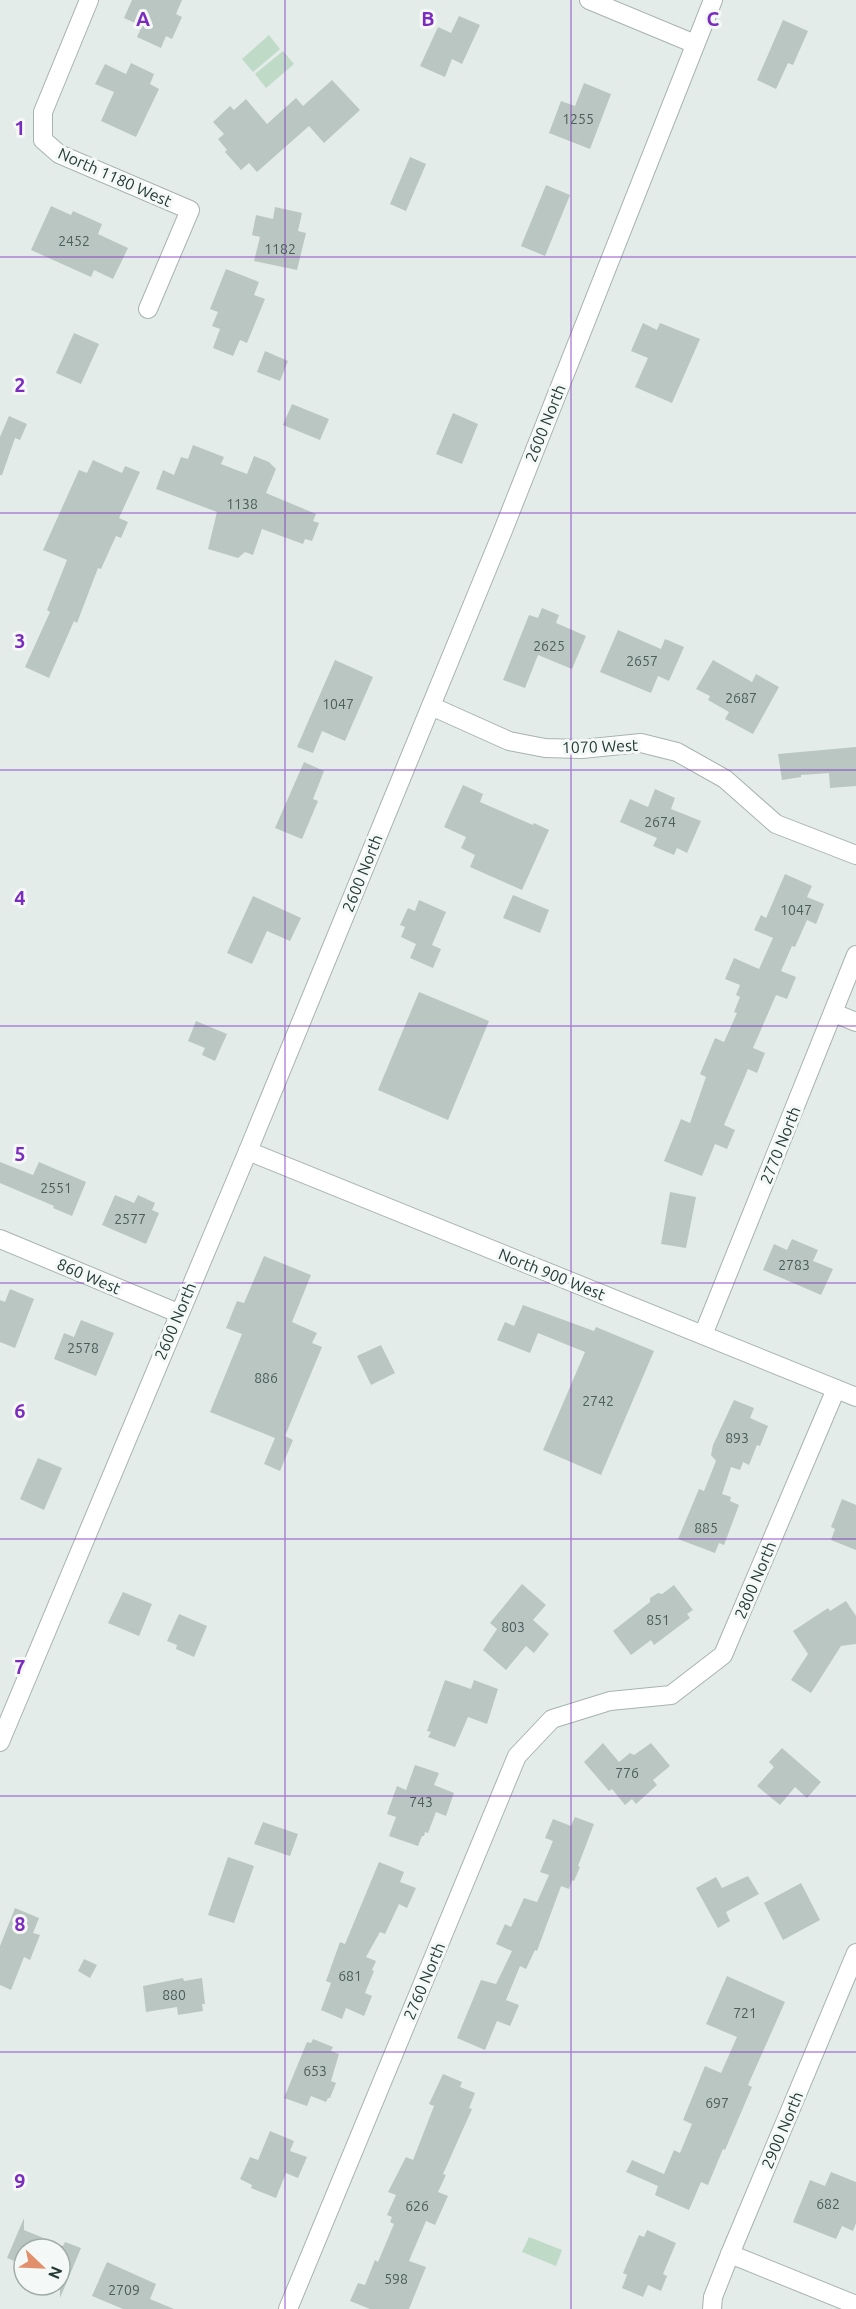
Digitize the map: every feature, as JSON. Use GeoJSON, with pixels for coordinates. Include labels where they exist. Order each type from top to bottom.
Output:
{"type":"FeatureCollection","features":[{"type":"Feature","properties":{"kind":"street","name":"North 1180 West"},"geometry":{"type":"LineString","coordinates":[[89,0],[42,112],[43,140],[59,154],[190,210],[148,309]]}},
{"type":"Feature","properties":{"kind":"street"},"geometry":{"type":"LineString","coordinates":[[589,0],[694,44]]}},
{"type":"Feature","properties":{"kind":"street","name":"2600 North"},"geometry":{"type":"LineString","coordinates":[[0,1742],[248,1150],[502,533],[713,0]]}},
{"type":"Feature","properties":{"kind":"street","name":"1070 West"},"geometry":{"type":"LineString","coordinates":[[430,706],[509,741],[546,748],[641,744],[677,752],[725,779],[776,824],[856,855]]}},
{"type":"Feature","properties":{"kind":"street","name":"2770 North"},"geometry":{"type":"LineString","coordinates":[[703,1335],[856,954]]}},
{"type":"Feature","properties":{"kind":"street"},"geometry":{"type":"LineString","coordinates":[[834,1013],[856,1022]]}},
{"type":"Feature","properties":{"kind":"street","name":"North 900 West"},"geometry":{"type":"LineString","coordinates":[[248,1150],[856,1397]]}},
{"type":"Feature","properties":{"kind":"street","name":"860 West"},"geometry":{"type":"LineString","coordinates":[[0,1239],[178,1313]]}},
{"type":"Feature","properties":{"kind":"street","name":"2800 North"},"geometry":{"type":"LineString","coordinates":[[610,1701],[671,1695],[723,1655],[836,1389]]}},
{"type":"Feature","properties":{"kind":"street","name":"2760 North"},"geometry":{"type":"LineString","coordinates":[[288,2309],[517,1756],[552,1719],[610,1701]]}},
{"type":"Feature","properties":{"kind":"street","name":"2900 North"},"geometry":{"type":"LineString","coordinates":[[712,2309],[713,2297],[730,2254],[856,1953]]}},
{"type":"Feature","properties":{"kind":"street"},"geometry":{"type":"LineString","coordinates":[[730,2254],[856,2305]]}},
{"type":"Feature","properties":{"kind":"green space"},"geometry":{"type":"Polygon","coordinates":[[[269,35],[280,49],[253,72],[242,59],[269,35]]]}},
{"type":"Feature","properties":{"kind":"green space"},"geometry":{"type":"Polygon","coordinates":[[[283,51],[294,64],[266,88],[255,74],[283,51]]]}},
{"type":"Feature","properties":{"kind":"green space"},"geometry":{"type":"Polygon","coordinates":[[[529,2237],[562,2250],[556,2266],[522,2252],[529,2237]]]}},
{"type":"Feature","properties":{"kind":"building"},"geometry":{"type":"Polygon","coordinates":[[[132,0],[182,0],[176,14],[182,17],[172,39],[166,36],[161,48],[137,37],[142,26],[124,18],[132,0]]]}},
{"type":"Feature","properties":{"kind":"building"},"geometry":{"type":"Polygon","coordinates":[[[459,16],[480,25],[462,64],[452,59],[445,77],[420,66],[438,27],[451,33],[459,16]]]}},
{"type":"Feature","properties":{"kind":"building"},"geometry":{"type":"Polygon","coordinates":[[[783,20],[808,31],[793,65],[788,63],[776,89],[757,80],[783,20]]]}},
{"type":"Feature","properties":{"kind":"building"},"geometry":{"type":"Polygon","coordinates":[[[131,63],[154,74],[150,84],[159,89],[136,137],[101,121],[114,92],[95,84],[105,64],[126,74],[131,63]]]}},
{"type":"Feature","properties":{"kind":"building"},"geometry":{"type":"Polygon","coordinates":[[[332,80],[360,110],[324,143],[309,126],[257,172],[249,163],[241,170],[225,152],[227,150],[218,139],[224,134],[213,122],[230,106],[234,110],[246,99],[267,124],[296,98],[303,106],[332,80]]]}},
{"type":"Feature","properties":{"kind":"building"},"geometry":{"type":"Polygon","coordinates":[[[584,83],[611,94],[590,149],[549,133],[561,101],[575,106],[584,83]]]}},
{"type":"Feature","properties":{"kind":"building"},"geometry":{"type":"Polygon","coordinates":[[[410,157],[426,164],[406,211],[390,204],[410,157]]]}},
{"type":"Feature","properties":{"kind":"building"},"geometry":{"type":"Polygon","coordinates":[[[546,185],[570,195],[545,256],[521,246],[546,185]]]}},
{"type":"Feature","properties":{"kind":"building"},"geometry":{"type":"Polygon","coordinates":[[[51,206],[71,215],[73,211],[102,224],[98,234],[128,248],[113,279],[94,270],[91,277],[31,250],[51,206]]]}},
{"type":"Feature","properties":{"kind":"building"},"geometry":{"type":"Polygon","coordinates":[[[275,207],[302,213],[298,231],[306,233],[297,270],[254,261],[260,237],[252,235],[256,215],[273,219],[275,207]]]}},
{"type":"Feature","properties":{"kind":"building"},"geometry":{"type":"Polygon","coordinates":[[[226,269],[259,282],[254,295],[265,299],[247,343],[240,340],[233,356],[213,348],[220,329],[212,326],[218,312],[210,309],[226,269]]]}},
{"type":"Feature","properties":{"kind":"building"},"geometry":{"type":"Polygon","coordinates":[[[643,323],[657,330],[660,323],[700,339],[672,403],[635,387],[648,358],[631,351],[643,323]]]}},
{"type":"Feature","properties":{"kind":"building"},"geometry":{"type":"Polygon","coordinates":[[[74,333],[99,344],[81,384],[56,373],[74,333]]]}},
{"type":"Feature","properties":{"kind":"building"},"geometry":{"type":"Polygon","coordinates":[[[265,351],[288,361],[280,381],[257,372],[265,351]]]}},
{"type":"Feature","properties":{"kind":"building"},"geometry":{"type":"Polygon","coordinates":[[[292,404],[329,419],[320,440],[283,425],[292,404]]]}},
{"type":"Feature","properties":{"kind":"building"},"geometry":{"type":"Polygon","coordinates":[[[453,413],[478,424],[462,464],[436,454],[453,413]]]}},
{"type":"Feature","properties":{"kind":"building"},"geometry":{"type":"Polygon","coordinates":[[[9,416],[27,424],[20,440],[15,438],[2,475],[0,475],[0,437],[9,416]]]}},
{"type":"Feature","properties":{"kind":"building"},"geometry":{"type":"Polygon","coordinates":[[[193,445],[224,457],[221,464],[247,474],[254,456],[269,462],[276,469],[266,493],[316,514],[313,521],[319,523],[312,541],[305,539],[303,544],[262,529],[253,555],[245,552],[238,558],[208,549],[217,512],[156,489],[163,470],[174,475],[181,457],[188,459],[193,445]]]}},
{"type":"Feature","properties":{"kind":"building"},"geometry":{"type":"Polygon","coordinates":[[[93,460],[122,473],[125,466],[140,472],[119,518],[128,522],[121,538],[116,536],[101,569],[98,568],[77,623],[74,621],[49,678],[25,667],[50,612],[47,610],[67,560],[43,550],[79,470],[87,473],[93,460]]]}},
{"type":"Feature","properties":{"kind":"building"},"geometry":{"type":"Polygon","coordinates":[[[542,608],[559,615],[556,623],[586,636],[572,669],[538,655],[525,688],[503,680],[529,615],[538,618],[542,608]]]}},
{"type":"Feature","properties":{"kind":"building"},"geometry":{"type":"Polygon","coordinates":[[[618,630],[661,649],[665,639],[684,647],[669,681],[658,676],[651,693],[600,672],[618,630]]]}},
{"type":"Feature","properties":{"kind":"building"},"geometry":{"type":"Polygon","coordinates":[[[335,660],[373,677],[345,741],[322,731],[313,753],[297,747],[335,660]]]}},
{"type":"Feature","properties":{"kind":"building"},"geometry":{"type":"Polygon","coordinates":[[[713,660],[752,682],[756,674],[779,687],[753,734],[725,719],[729,712],[708,700],[710,696],[696,689],[713,660]]]}},
{"type":"Feature","properties":{"kind":"building"},"geometry":{"type":"Polygon","coordinates":[[[856,747],[856,786],[830,788],[829,773],[801,775],[801,777],[782,780],[778,754],[856,747]]]}},
{"type":"Feature","properties":{"kind":"building"},"geometry":{"type":"Polygon","coordinates":[[[304,762],[324,771],[313,799],[318,801],[302,839],[275,828],[304,762]]]}},
{"type":"Feature","properties":{"kind":"building"},"geometry":{"type":"Polygon","coordinates":[[[463,785],[483,794],[480,802],[549,830],[522,890],[470,867],[475,855],[461,848],[466,837],[444,827],[463,785]]]}},
{"type":"Feature","properties":{"kind":"building"},"geometry":{"type":"Polygon","coordinates":[[[655,789],[675,798],[671,809],[701,821],[687,853],[677,848],[674,855],[653,846],[657,838],[620,822],[630,799],[648,807],[655,789]]]}},
{"type":"Feature","properties":{"kind":"building"},"geometry":{"type":"Polygon","coordinates":[[[785,874],[812,886],[807,897],[824,904],[816,924],[807,920],[795,947],[792,946],[781,971],[796,977],[787,999],[776,995],[753,1048],[765,1053],[757,1073],[748,1069],[724,1125],[735,1130],[727,1149],[715,1144],[702,1176],[664,1161],[681,1119],[690,1123],[706,1077],[700,1074],[715,1038],[724,1042],[737,1013],[734,1012],[740,997],[736,995],[740,985],[725,979],[734,958],[759,969],[773,938],[754,930],[761,915],[766,918],[785,874]]]}},
{"type":"Feature","properties":{"kind":"building"},"geometry":{"type":"Polygon","coordinates":[[[513,895],[549,910],[540,933],[503,918],[513,895]]]}},
{"type":"Feature","properties":{"kind":"building"},"geometry":{"type":"Polygon","coordinates":[[[253,896],[301,918],[290,941],[267,931],[252,964],[227,953],[253,896]]]}},
{"type":"Feature","properties":{"kind":"building"},"geometry":{"type":"Polygon","coordinates":[[[419,900],[446,912],[432,945],[441,949],[433,968],[410,958],[416,944],[401,937],[405,927],[400,925],[408,908],[415,911],[419,900]]]}},
{"type":"Feature","properties":{"kind":"building"},"geometry":{"type":"Polygon","coordinates":[[[419,992],[489,1021],[448,1120],[378,1090],[419,992]]]}},
{"type":"Feature","properties":{"kind":"building"},"geometry":{"type":"Polygon","coordinates":[[[196,1021],[227,1034],[215,1061],[202,1055],[205,1048],[188,1041],[196,1021]]]}},
{"type":"Feature","properties":{"kind":"building"},"geometry":{"type":"Polygon","coordinates":[[[0,1162],[33,1175],[39,1162],[86,1182],[72,1216],[0,1183],[0,1162]]]}},
{"type":"Feature","properties":{"kind":"building"},"geometry":{"type":"Polygon","coordinates":[[[670,1192],[696,1197],[686,1248],[661,1244],[670,1192]]]}},
{"type":"Feature","properties":{"kind":"building"},"geometry":{"type":"Polygon","coordinates":[[[115,1195],[134,1203],[138,1195],[155,1203],[152,1210],[159,1213],[146,1244],[102,1225],[115,1195]]]}},
{"type":"Feature","properties":{"kind":"building"},"geometry":{"type":"Polygon","coordinates":[[[792,1239],[818,1250],[813,1261],[833,1269],[821,1295],[763,1270],[774,1244],[787,1250],[792,1239]]]}},
{"type":"Feature","properties":{"kind":"building"},"geometry":{"type":"Polygon","coordinates":[[[264,1256],[311,1275],[292,1322],[317,1333],[312,1343],[322,1347],[285,1436],[293,1440],[280,1471],[264,1464],[275,1438],[210,1412],[242,1334],[226,1328],[237,1301],[244,1303],[264,1256]]]}},
{"type":"Feature","properties":{"kind":"building"},"geometry":{"type":"Polygon","coordinates":[[[10,1289],[34,1299],[15,1348],[0,1342],[0,1300],[5,1302],[10,1289]]]}},
{"type":"Feature","properties":{"kind":"building"},"geometry":{"type":"Polygon","coordinates":[[[523,1305],[594,1331],[596,1327],[654,1351],[601,1475],[543,1450],[585,1352],[538,1333],[530,1353],[497,1340],[505,1322],[514,1326],[523,1305]]]}},
{"type":"Feature","properties":{"kind":"building"},"geometry":{"type":"Polygon","coordinates":[[[81,1320],[114,1333],[96,1376],[54,1359],[64,1333],[74,1337],[81,1320]]]}},
{"type":"Feature","properties":{"kind":"building"},"geometry":{"type":"Polygon","coordinates":[[[381,1345],[395,1373],[371,1385],[357,1356],[381,1345]]]}},
{"type":"Feature","properties":{"kind":"building"},"geometry":{"type":"Polygon","coordinates":[[[734,1400],[754,1408],[750,1418],[768,1426],[749,1465],[743,1462],[740,1470],[731,1467],[722,1494],[731,1497],[730,1501],[739,1505],[724,1545],[719,1543],[715,1553],[678,1539],[699,1489],[704,1491],[716,1461],[711,1455],[713,1445],[734,1400]]]}},
{"type":"Feature","properties":{"kind":"building"},"geometry":{"type":"Polygon","coordinates":[[[38,1458],[62,1468],[44,1510],[20,1499],[38,1458]]]}},
{"type":"Feature","properties":{"kind":"building"},"geometry":{"type":"Polygon","coordinates":[[[842,1499],[856,1505],[856,1550],[831,1540],[835,1529],[831,1527],[842,1499]]]}},
{"type":"Feature","properties":{"kind":"building"},"geometry":{"type":"Polygon","coordinates":[[[522,1584],[546,1605],[533,1620],[549,1634],[534,1653],[526,1646],[506,1670],[483,1650],[497,1629],[490,1623],[522,1584]]]}},
{"type":"Feature","properties":{"kind":"building"},"geometry":{"type":"Polygon","coordinates":[[[674,1585],[693,1610],[687,1614],[690,1618],[654,1645],[651,1640],[631,1655],[613,1631],[650,1602],[650,1598],[658,1593],[662,1594],[674,1585]]]}},
{"type":"Feature","properties":{"kind":"building"},"geometry":{"type":"Polygon","coordinates":[[[123,1592],[152,1604],[139,1636],[108,1623],[123,1592]]]}},
{"type":"Feature","properties":{"kind":"building"},"geometry":{"type":"Polygon","coordinates":[[[846,1601],[856,1616],[856,1644],[841,1646],[811,1693],[791,1680],[808,1654],[793,1631],[828,1608],[830,1611],[846,1601]]]}},
{"type":"Feature","properties":{"kind":"building"},"geometry":{"type":"Polygon","coordinates":[[[179,1614],[207,1626],[194,1657],[176,1649],[177,1645],[167,1641],[179,1614]]]}},
{"type":"Feature","properties":{"kind":"building"},"geometry":{"type":"Polygon","coordinates":[[[445,1680],[471,1689],[474,1680],[498,1689],[487,1724],[468,1717],[455,1747],[428,1737],[431,1732],[427,1731],[445,1680]]]}},
{"type":"Feature","properties":{"kind":"building"},"geometry":{"type":"Polygon","coordinates":[[[603,1743],[619,1762],[630,1753],[634,1755],[651,1743],[670,1766],[653,1780],[657,1785],[636,1804],[632,1799],[625,1805],[612,1789],[609,1791],[584,1762],[603,1743]]]}},
{"type":"Feature","properties":{"kind":"building"},"geometry":{"type":"Polygon","coordinates":[[[782,1748],[821,1782],[807,1798],[795,1787],[780,1805],[757,1786],[774,1767],[769,1762],[782,1748]]]}},
{"type":"Feature","properties":{"kind":"building"},"geometry":{"type":"Polygon","coordinates":[[[415,1765],[439,1773],[434,1785],[454,1793],[446,1816],[436,1812],[428,1833],[425,1832],[418,1846],[389,1836],[396,1817],[387,1814],[397,1786],[406,1790],[415,1765]]]}},
{"type":"Feature","properties":{"kind":"building"},"geometry":{"type":"Polygon","coordinates":[[[575,1817],[594,1824],[574,1881],[572,1880],[569,1889],[561,1886],[537,1951],[535,1950],[526,1969],[520,1966],[506,2000],[519,2005],[510,2026],[497,2021],[485,2050],[457,2038],[481,1980],[496,1984],[512,1951],[496,1944],[505,1924],[511,1927],[524,1898],[537,1902],[549,1875],[540,1872],[553,1841],[545,1838],[553,1819],[571,1826],[575,1817]]]}},
{"type":"Feature","properties":{"kind":"building"},"geometry":{"type":"Polygon","coordinates":[[[263,1822],[298,1834],[290,1856],[254,1844],[263,1822]]]}},
{"type":"Feature","properties":{"kind":"building"},"geometry":{"type":"Polygon","coordinates":[[[228,1857],[254,1866],[234,1923],[208,1915],[228,1857]]]}},
{"type":"Feature","properties":{"kind":"building"},"geometry":{"type":"Polygon","coordinates":[[[379,1862],[404,1872],[400,1882],[416,1888],[407,1908],[399,1904],[385,1934],[380,1932],[366,1957],[376,1961],[365,1993],[372,1996],[364,2016],[346,2008],[342,2019],[321,2010],[331,1983],[326,1981],[340,1942],[345,1944],[379,1862]]]}},
{"type":"Feature","properties":{"kind":"building"},"geometry":{"type":"Polygon","coordinates":[[[748,1876],[759,1894],[726,1912],[730,1921],[718,1928],[696,1888],[716,1877],[722,1888],[748,1876]]]}},
{"type":"Feature","properties":{"kind":"building"},"geometry":{"type":"Polygon","coordinates":[[[801,1883],[820,1920],[783,1940],[764,1903],[801,1883]]]}},
{"type":"Feature","properties":{"kind":"building"},"geometry":{"type":"Polygon","coordinates":[[[15,1908],[39,1918],[33,1933],[40,1935],[30,1960],[24,1957],[11,1990],[0,1985],[0,1946],[15,1908]]]}},
{"type":"Feature","properties":{"kind":"building"},"geometry":{"type":"Polygon","coordinates":[[[84,1959],[97,1965],[90,1978],[78,1971],[84,1959]]]}},
{"type":"Feature","properties":{"kind":"building"},"geometry":{"type":"Polygon","coordinates":[[[727,1976],[785,2002],[748,2085],[752,2087],[725,2150],[723,2149],[708,2185],[701,2182],[689,2210],[655,2195],[658,2186],[626,2172],[632,2160],[664,2174],[674,2150],[680,2153],[692,2124],[683,2120],[705,2066],[721,2073],[737,2037],[706,2024],[727,1976]]]}},
{"type":"Feature","properties":{"kind":"building"},"geometry":{"type":"Polygon","coordinates":[[[183,1978],[184,1981],[202,1978],[205,2004],[202,2004],[203,2011],[178,2015],[177,2007],[146,2012],[143,1986],[183,1978]]]}},
{"type":"Feature","properties":{"kind":"building"},"geometry":{"type":"Polygon","coordinates":[[[313,2039],[333,2047],[331,2051],[339,2054],[331,2081],[336,2083],[330,2098],[326,2102],[311,2096],[307,2106],[284,2098],[307,2042],[311,2043],[313,2039]]]}},
{"type":"Feature","properties":{"kind":"building"},"geometry":{"type":"Polygon","coordinates":[[[443,2074],[462,2082],[460,2087],[475,2093],[469,2108],[472,2109],[443,2174],[446,2175],[438,2192],[448,2196],[435,2225],[426,2221],[409,2261],[426,2267],[409,2309],[370,2309],[350,2301],[358,2283],[365,2285],[375,2260],[378,2262],[394,2224],[390,2222],[392,2217],[387,2215],[396,2195],[388,2192],[406,2157],[413,2160],[434,2106],[429,2104],[443,2074]]]}},
{"type":"Feature","properties":{"kind":"building"},"geometry":{"type":"Polygon","coordinates":[[[270,2131],[294,2141],[290,2151],[307,2157],[298,2178],[286,2173],[276,2198],[251,2188],[252,2185],[240,2179],[250,2157],[258,2160],[270,2131]]]}},
{"type":"Feature","properties":{"kind":"building"},"geometry":{"type":"Polygon","coordinates":[[[831,2172],[856,2182],[856,2223],[853,2231],[842,2226],[836,2239],[793,2222],[810,2180],[825,2186],[831,2172]]]}},
{"type":"Feature","properties":{"kind":"building"},"geometry":{"type":"Polygon","coordinates":[[[24,2218],[24,2230],[41,2237],[16,2237],[24,2218]]]}},
{"type":"Feature","properties":{"kind":"building"},"geometry":{"type":"Polygon","coordinates":[[[647,2230],[676,2243],[663,2274],[667,2276],[661,2291],[648,2285],[643,2297],[622,2288],[627,2275],[623,2273],[639,2235],[644,2237],[647,2230]]]}},
{"type":"Feature","properties":{"kind":"building"},"geometry":{"type":"Polygon","coordinates":[[[72,2245],[81,2248],[72,2269],[72,2245]]]}},
{"type":"Feature","properties":{"kind":"building"},"geometry":{"type":"Polygon","coordinates":[[[12,2246],[12,2260],[7,2258],[12,2246]]]}},
{"type":"Feature","properties":{"kind":"building"},"geometry":{"type":"Polygon","coordinates":[[[107,2262],[156,2284],[150,2299],[174,2309],[123,2309],[92,2296],[107,2262]]]}}]}
